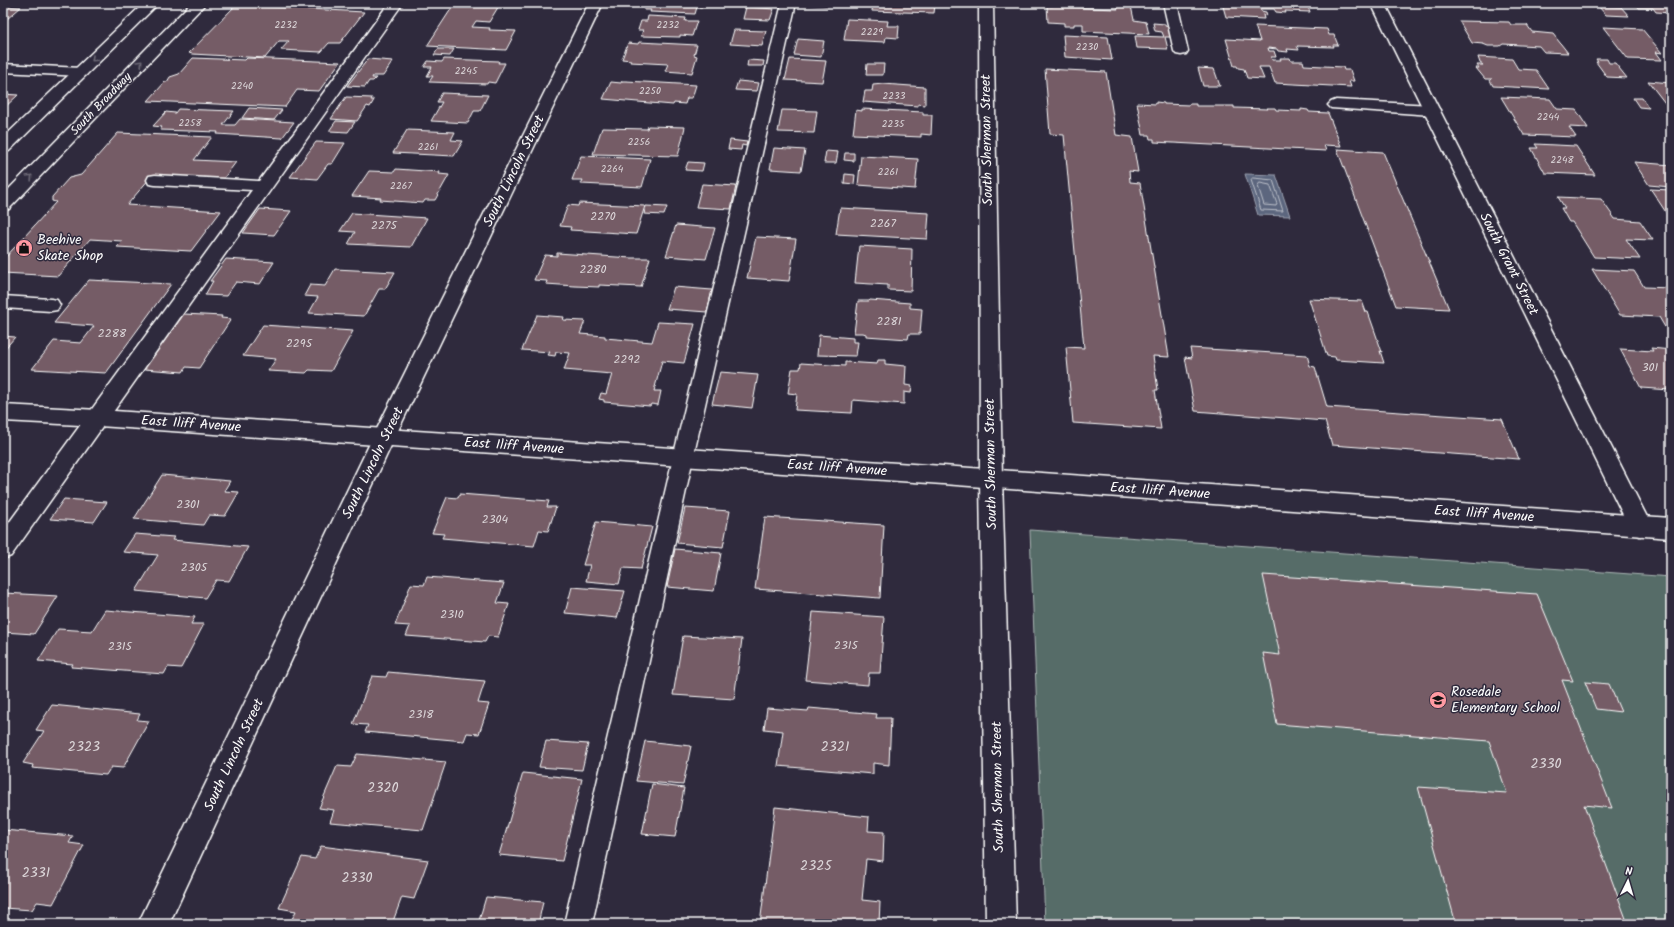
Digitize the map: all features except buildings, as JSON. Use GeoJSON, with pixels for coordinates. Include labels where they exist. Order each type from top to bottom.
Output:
{"type":"FeatureCollection","features":[{"type":"Feature","properties":{"kind":"street"},"geometry":{"type":"LineString","coordinates":[[3,147],[152,3]]}},
{"type":"Feature","properties":{"kind":"street","name":"South Broadway"},"geometry":{"type":"LineString","coordinates":[[3,205],[199,3]]}},
{"type":"Feature","properties":{"kind":"street","name":"South Lincoln Street"},"geometry":{"type":"LineString","coordinates":[[153,924],[384,437],[596,3]]}},
{"type":"Feature","properties":{"kind":"street","name":"South Sherman Street"},"geometry":{"type":"LineString","coordinates":[[986,3],[991,478],[1001,924]]}},
{"type":"Feature","properties":{"kind":"street","name":"South Grant Street"},"geometry":{"type":"LineString","coordinates":[[1378,3],[1640,526]]}},
{"type":"Feature","properties":{"kind":"street","name":"East Iliff Avenue"},"geometry":{"type":"LineString","coordinates":[[3,413],[99,418],[991,478],[1671,528]]}},
{"type":"Feature","properties":{"kind":"lane"},"geometry":{"type":"LineString","coordinates":[[3,549],[99,418],[396,3]]}},
{"type":"Feature","properties":{"kind":"lane"},"geometry":{"type":"LineString","coordinates":[[578,924],[683,458],[789,3]]}},
{"type":"Feature","properties":{"kind":"lane"},"geometry":{"type":"LineString","coordinates":[[1170,3],[1181,50]]}},
{"type":"Feature","properties":{"kind":"lane"},"geometry":{"type":"LineString","coordinates":[[3,68],[80,72]]}},
{"type":"Feature","properties":{"kind":"lane"},"geometry":{"type":"LineString","coordinates":[[1336,105],[1432,110]]}},
{"type":"Feature","properties":{"kind":"lane"},"geometry":{"type":"LineString","coordinates":[[154,180],[265,186]]}},
{"type":"Feature","properties":{"kind":"lane"},"geometry":{"type":"LineString","coordinates":[[3,302],[51,305]]}},
{"type":"Feature","properties":{"kind":"green space"},"geometry":{"type":"Polygon","coordinates":[[[1030,530],[1671,577],[1671,924],[1045,924],[1030,530]]]}},
{"type":"Feature","properties":{"kind":"water"},"geometry":{"type":"Polygon","coordinates":[[[1245,174],[1276,175],[1290,216],[1258,215],[1245,174]]]}},
{"type":"Feature","properties":{"kind":"place","name":"Beehive Skate Shop"},"geometry":{"type":"Point","coordinates":[24,248]}},
{"type":"Feature","properties":{"kind":"place","name":"Rosedale Elementary School"},"geometry":{"type":"Point","coordinates":[1438,700]}}]}
